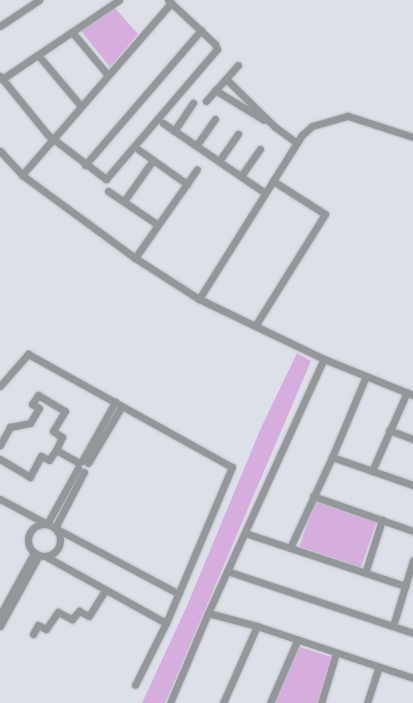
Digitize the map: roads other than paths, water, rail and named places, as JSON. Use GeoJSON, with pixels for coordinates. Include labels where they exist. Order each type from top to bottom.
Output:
{"type":"FeatureCollection","features":[{"type":"Feature","properties":{"kind":"street"},"geometry":{"type":"LineString","coordinates":[[0,26],[39,0]]}},
{"type":"Feature","properties":{"kind":"street"},"geometry":{"type":"LineString","coordinates":[[22,175],[53,139],[81,106],[108,75],[169,1],[215,44],[216,49],[108,178],[103,179],[53,139],[1,77],[38,55],[119,0]]}},
{"type":"Feature","properties":{"kind":"street"},"geometry":{"type":"LineString","coordinates":[[85,165],[200,30]]}},
{"type":"Feature","properties":{"kind":"street"},"geometry":{"type":"LineString","coordinates":[[72,32],[108,75]]}},
{"type":"Feature","properties":{"kind":"street"},"geometry":{"type":"LineString","coordinates":[[38,55],[81,106]]}},
{"type":"Feature","properties":{"kind":"street"},"geometry":{"type":"LineString","coordinates":[[206,101],[238,65]]}},
{"type":"Feature","properties":{"kind":"street"},"geometry":{"type":"LineString","coordinates":[[226,79],[275,127]]}},
{"type":"Feature","properties":{"kind":"street"},"geometry":{"type":"LineString","coordinates":[[215,90],[275,127],[296,143]]}},
{"type":"Feature","properties":{"kind":"street"},"geometry":{"type":"LineString","coordinates":[[174,131],[193,103]]}},
{"type":"Feature","properties":{"kind":"street"},"geometry":{"type":"LineString","coordinates":[[199,299],[296,143],[312,126],[348,116],[413,137]]}},
{"type":"Feature","properties":{"kind":"street"},"geometry":{"type":"LineString","coordinates":[[196,146],[215,119]]}},
{"type":"Feature","properties":{"kind":"street"},"geometry":{"type":"LineString","coordinates":[[163,123],[265,193]]}},
{"type":"Feature","properties":{"kind":"street"},"geometry":{"type":"LineString","coordinates":[[219,161],[238,134]]}},
{"type":"Feature","properties":{"kind":"street"},"geometry":{"type":"LineString","coordinates":[[241,176],[260,149]]}},
{"type":"Feature","properties":{"kind":"street"},"geometry":{"type":"LineString","coordinates":[[140,150],[187,184]]}},
{"type":"Feature","properties":{"kind":"street"},"geometry":{"type":"LineString","coordinates":[[0,151],[22,175],[135,258],[199,299],[324,359],[410,393],[389,430],[372,471]]}},
{"type":"Feature","properties":{"kind":"street"},"geometry":{"type":"LineString","coordinates":[[124,201],[153,160]]}},
{"type":"Feature","properties":{"kind":"street"},"geometry":{"type":"LineString","coordinates":[[135,258],[197,169]]}},
{"type":"Feature","properties":{"kind":"street"},"geometry":{"type":"LineString","coordinates":[[256,326],[325,214],[273,181]]}},
{"type":"Feature","properties":{"kind":"street"},"geometry":{"type":"LineString","coordinates":[[108,191],[158,225]]}},
{"type":"Feature","properties":{"kind":"street"},"geometry":{"type":"LineString","coordinates":[[0,386],[28,354],[232,467],[179,594],[136,685]]}},
{"type":"Feature","properties":{"kind":"street"},"geometry":{"type":"LineString","coordinates":[[170,703],[208,613],[324,359]]}},
{"type":"Feature","properties":{"kind":"street"},"geometry":{"type":"LineString","coordinates":[[290,548],[332,458],[366,376]]}},
{"type":"Feature","properties":{"kind":"street"},"geometry":{"type":"LineString","coordinates":[[0,446],[10,427],[30,423],[39,408],[32,404],[38,395],[65,411],[53,432],[62,437],[56,450],[49,460],[40,456],[30,477],[0,459]]}},
{"type":"Feature","properties":{"kind":"street"},"geometry":{"type":"LineString","coordinates":[[115,402],[82,465],[47,524],[36,526],[29,533],[28,544],[39,555],[166,623]]}},
{"type":"Feature","properties":{"kind":"street"},"geometry":{"type":"LineString","coordinates":[[55,528],[82,465],[122,406]]}},
{"type":"Feature","properties":{"kind":"street"},"geometry":{"type":"LineString","coordinates":[[389,430],[413,439]]}},
{"type":"Feature","properties":{"kind":"street"},"geometry":{"type":"LineString","coordinates":[[56,450],[82,465]]}},
{"type":"Feature","properties":{"kind":"street"},"geometry":{"type":"LineString","coordinates":[[332,458],[413,485]]}},
{"type":"Feature","properties":{"kind":"street"},"geometry":{"type":"LineString","coordinates":[[313,496],[413,530]]}},
{"type":"Feature","properties":{"kind":"street"},"geometry":{"type":"LineString","coordinates":[[0,499],[179,594]]}},
{"type":"Feature","properties":{"kind":"street"},"geometry":{"type":"LineString","coordinates":[[364,573],[382,520]]}},
{"type":"Feature","properties":{"kind":"street"},"geometry":{"type":"LineString","coordinates":[[0,615],[39,555],[55,552],[60,537],[55,528]]}},
{"type":"Feature","properties":{"kind":"street"},"geometry":{"type":"LineString","coordinates":[[245,533],[405,586]]}},
{"type":"Feature","properties":{"kind":"street"},"geometry":{"type":"LineString","coordinates":[[0,626],[39,555]]}},
{"type":"Feature","properties":{"kind":"street"},"geometry":{"type":"LineString","coordinates":[[394,626],[413,560]]}},
{"type":"Feature","properties":{"kind":"street"},"geometry":{"type":"LineString","coordinates":[[227,572],[413,633]]}},
{"type":"Feature","properties":{"kind":"street"},"geometry":{"type":"LineString","coordinates":[[33,634],[38,625],[46,629],[58,612],[72,619],[79,610],[89,616],[105,590]]}},
{"type":"Feature","properties":{"kind":"street"},"geometry":{"type":"LineString","coordinates":[[208,613],[257,626],[297,641],[413,678]]}},
{"type":"Feature","properties":{"kind":"street"},"geometry":{"type":"LineString","coordinates":[[222,703],[257,626]]}},
{"type":"Feature","properties":{"kind":"street"},"geometry":{"type":"LineString","coordinates":[[270,703],[297,641]]}},
{"type":"Feature","properties":{"kind":"street"},"geometry":{"type":"LineString","coordinates":[[321,703],[336,654]]}},
{"type":"Feature","properties":{"kind":"street"},"geometry":{"type":"LineString","coordinates":[[367,703],[379,667]]}}]}
